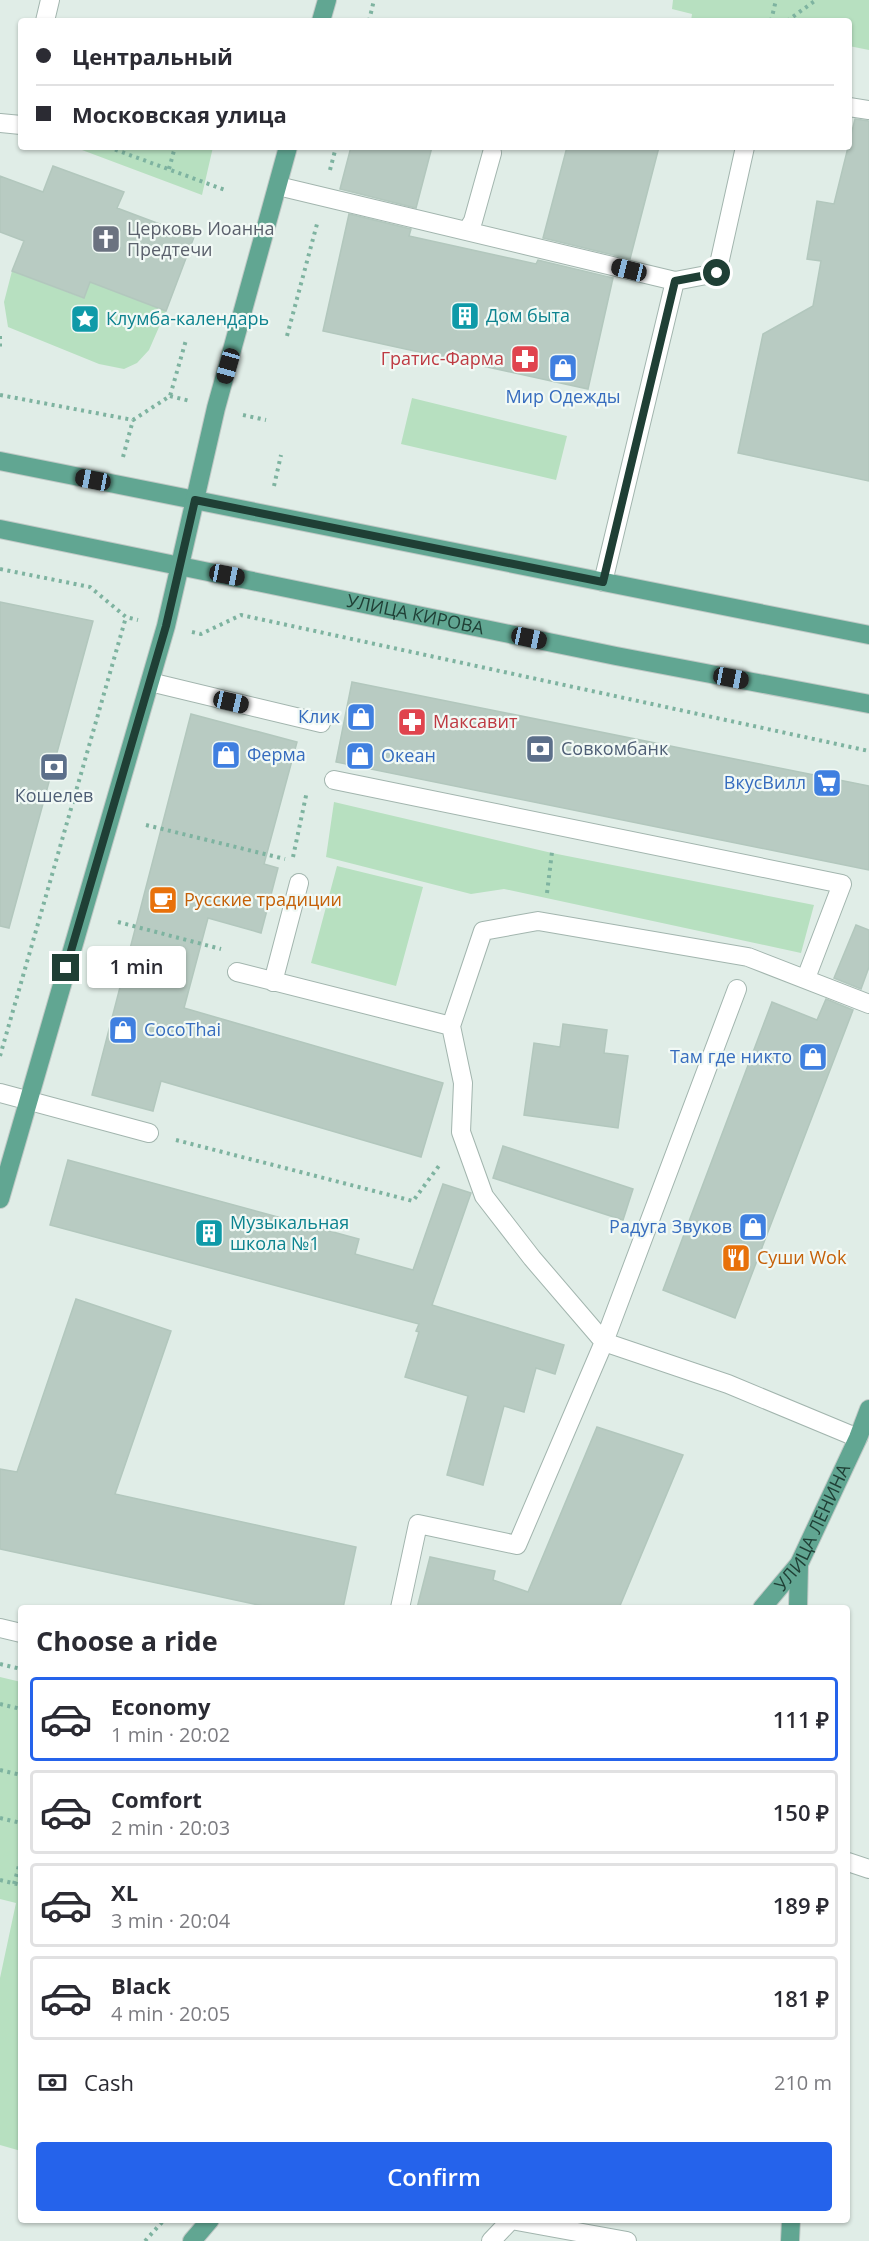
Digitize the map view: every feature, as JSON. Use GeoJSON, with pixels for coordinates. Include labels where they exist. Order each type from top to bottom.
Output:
{"type":"FeatureCollection","features":[{"type":"Feature","properties":{"kind":"main road"},"geometry":{"type":"LineString","coordinates":[[322,18],[327,0]]}},
{"type":"Feature","properties":{"kind":"main road"},"geometry":{"type":"LineString","coordinates":[[0,1199],[150,682],[180,566],[216,408],[287,150]]}},
{"type":"Feature","properties":{"kind":"main road"},"geometry":{"type":"LineString","coordinates":[[0,461],[869,635]]}},
{"type":"Feature","properties":{"kind":"main road","name":"УЛИЦА КИРОВА"},"geometry":{"type":"LineString","coordinates":[[0,529],[616,656],[869,704]]}},
{"type":"Feature","properties":{"kind":"main road","name":"УЛИЦА ЛЕНИНА"},"geometry":{"type":"LineString","coordinates":[[765,1605],[799,1564],[858,1438],[869,1409]]}},
{"type":"Feature","properties":{"kind":"main road"},"geometry":{"type":"LineString","coordinates":[[798,1605],[799,1564]]}},
{"type":"Feature","properties":{"kind":"main road"},"geometry":{"type":"LineString","coordinates":[[192,2241],[207,2223]]}},
{"type":"Feature","properties":{"kind":"main road"},"geometry":{"type":"LineString","coordinates":[[790,2241],[791,2223]]}},
{"type":"Feature","properties":{"kind":"street"},"geometry":{"type":"LineString","coordinates":[[46,18],[50,0]]}},
{"type":"Feature","properties":{"kind":"street"},"geometry":{"type":"LineString","coordinates":[[852,107],[869,110]]}},
{"type":"Feature","properties":{"kind":"street"},"geometry":{"type":"LineString","coordinates":[[0,123],[18,125]]}},
{"type":"Feature","properties":{"kind":"street"},"geometry":{"type":"LineString","coordinates":[[278,186],[675,281],[717,273],[744,150]]}},
{"type":"Feature","properties":{"kind":"street"},"geometry":{"type":"LineString","coordinates":[[467,231],[473,220],[492,153]]}},
{"type":"Feature","properties":{"kind":"street"},"geometry":{"type":"LineString","coordinates":[[603,582],[675,281]]}},
{"type":"Feature","properties":{"kind":"street"},"geometry":{"type":"LineString","coordinates":[[150,682],[321,723]]}},
{"type":"Feature","properties":{"kind":"street"},"geometry":{"type":"LineString","coordinates":[[334,780],[842,884],[806,978]]}},
{"type":"Feature","properties":{"kind":"street"},"geometry":{"type":"LineString","coordinates":[[273,982],[299,883]]}},
{"type":"Feature","properties":{"kind":"street"},"geometry":{"type":"LineString","coordinates":[[858,1438],[728,1384],[604,1342],[532,1258],[484,1196],[461,1132],[463,1083],[451,1026],[483,931],[538,921],[748,957],[869,1004]]}},
{"type":"Feature","properties":{"kind":"street"},"geometry":{"type":"LineString","coordinates":[[237,972],[451,1026]]}},
{"type":"Feature","properties":{"kind":"street"},"geometry":{"type":"LineString","coordinates":[[401,1605],[417,1524],[517,1545],[604,1342],[737,989]]}},
{"type":"Feature","properties":{"kind":"street"},"geometry":{"type":"LineString","coordinates":[[0,1093],[149,1133]]}},
{"type":"Feature","properties":{"kind":"street"},"geometry":{"type":"LineString","coordinates":[[0,1628],[18,1632]]}},
{"type":"Feature","properties":{"kind":"street"},"geometry":{"type":"LineString","coordinates":[[850,1863],[869,1869]]}},
{"type":"Feature","properties":{"kind":"street"},"geometry":{"type":"LineString","coordinates":[[491,2241],[507,2223]]}},
{"type":"Feature","properties":{"kind":"street"},"geometry":{"type":"LineString","coordinates":[[527,2223],[627,2241]]}},
{"type":"Feature","properties":{"kind":"path"},"geometry":{"type":"LineString","coordinates":[[370,18],[374,0]]}},
{"type":"Feature","properties":{"kind":"path"},"geometry":{"type":"LineString","coordinates":[[772,18],[776,0]]}},
{"type":"Feature","properties":{"kind":"path"},"geometry":{"type":"LineString","coordinates":[[790,18],[816,0]]}},
{"type":"Feature","properties":{"kind":"path"},"geometry":{"type":"LineString","coordinates":[[116,150],[225,190]]}},
{"type":"Feature","properties":{"kind":"path"},"geometry":{"type":"LineString","coordinates":[[169,169],[174,150]]}},
{"type":"Feature","properties":{"kind":"path"},"geometry":{"type":"LineString","coordinates":[[287,336],[335,150]]}},
{"type":"Feature","properties":{"kind":"path"},"geometry":{"type":"LineString","coordinates":[[0,336],[0,348]]}},
{"type":"Feature","properties":{"kind":"path"},"geometry":{"type":"LineString","coordinates":[[0,395],[133,420],[170,396],[186,340]]}},
{"type":"Feature","properties":{"kind":"path"},"geometry":{"type":"LineString","coordinates":[[0,569],[90,586]]}},
{"type":"Feature","properties":{"kind":"path"},"geometry":{"type":"LineString","coordinates":[[201,634],[241,615],[869,751]]}},
{"type":"Feature","properties":{"kind":"path"},"geometry":{"type":"LineString","coordinates":[[0,1056],[126,617]]}},
{"type":"Feature","properties":{"kind":"path"},"geometry":{"type":"LineString","coordinates":[[146,825],[292,860],[309,781]]}},
{"type":"Feature","properties":{"kind":"path"},"geometry":{"type":"LineString","coordinates":[[538,921],[546,898],[552,853],[552,825]]}},
{"type":"Feature","properties":{"kind":"path"},"geometry":{"type":"LineString","coordinates":[[118,922],[224,950],[237,972]]}},
{"type":"Feature","properties":{"kind":"path"},"geometry":{"type":"LineString","coordinates":[[149,1133],[413,1201],[430,1180],[461,1132]]}},
{"type":"Feature","properties":{"kind":"path"},"geometry":{"type":"LineString","coordinates":[[0,1664],[18,1668]]}},
{"type":"Feature","properties":{"kind":"path"},"geometry":{"type":"LineString","coordinates":[[0,1704],[18,1708]]}},
{"type":"Feature","properties":{"kind":"path"},"geometry":{"type":"LineString","coordinates":[[0,1770],[18,1774]]}},
{"type":"Feature","properties":{"kind":"path"},"geometry":{"type":"LineString","coordinates":[[0,1818],[18,1822]]}},
{"type":"Feature","properties":{"kind":"path"},"geometry":{"type":"LineString","coordinates":[[14,1884],[18,1869]]}},
{"type":"Feature","properties":{"kind":"path"},"geometry":{"type":"LineString","coordinates":[[0,1880],[18,1885]]}},
{"type":"Feature","properties":{"kind":"path"},"geometry":{"type":"LineString","coordinates":[[145,2241],[161,2223]]}},
{"type":"Feature","properties":{"kind":"green space"},"geometry":{"type":"Polygon","coordinates":[[[673,0],[869,0],[869,50],[852,47],[852,18],[691,18],[692,14],[672,9],[673,0]]]}},
{"type":"Feature","properties":{"kind":"green space"},"geometry":{"type":"Polygon","coordinates":[[[82,150],[212,150],[202,195],[82,150]]]}},
{"type":"Feature","properties":{"kind":"green space","name":"Клумба-календарь"},"geometry":{"type":"Polygon","coordinates":[[[12,271],[83,298],[90,282],[166,311],[149,350],[137,363],[124,369],[99,364],[8,327],[4,302],[12,271]]]}},
{"type":"Feature","properties":{"kind":"green space"},"geometry":{"type":"Polygon","coordinates":[[[412,398],[567,436],[556,480],[401,444],[412,398]]]}},
{"type":"Feature","properties":{"kind":"green space"},"geometry":{"type":"Polygon","coordinates":[[[334,802],[552,853],[814,905],[801,953],[504,889],[471,894],[326,857],[334,802]]]}},
{"type":"Feature","properties":{"kind":"green space"},"geometry":{"type":"Polygon","coordinates":[[[337,866],[423,887],[396,986],[311,963],[337,866]]]}},
{"type":"Feature","properties":{"kind":"green space"},"geometry":{"type":"Polygon","coordinates":[[[0,1677],[18,1681],[18,2150],[0,2145],[0,1978],[16,1903],[0,1899],[0,1677]]]}},
{"type":"Feature","properties":{"kind":"building"},"geometry":{"type":"Polygon","coordinates":[[[855,119],[869,121],[869,481],[738,453],[763,334],[813,306],[821,261],[807,259],[817,201],[834,204],[847,150],[852,150],[852,131],[855,119]]]}},
{"type":"Feature","properties":{"kind":"building"},"geometry":{"type":"Polygon","coordinates":[[[350,150],[431,150],[416,208],[340,189],[350,150]]]}},
{"type":"Feature","properties":{"kind":"building"},"geometry":{"type":"Polygon","coordinates":[[[566,150],[658,150],[630,259],[543,238],[566,150]]]}},
{"type":"Feature","properties":{"kind":"building","name":"Церковь Иоанна Предтечи"},"geometry":{"type":"Polygon","coordinates":[[[53,166],[124,192],[117,208],[194,237],[166,311],[90,282],[84,298],[12,271],[24,241],[0,232],[0,176],[43,192],[53,166]]]}},
{"type":"Feature","properties":{"kind":"building","name":"Дом быта"},"geometry":{"type":"Polygon","coordinates":[[[349,214],[411,229],[409,236],[536,264],[538,260],[613,278],[588,389],[323,331],[349,214]]]}},
{"type":"Feature","properties":{"kind":"building"},"geometry":{"type":"Polygon","coordinates":[[[0,602],[93,621],[9,928],[0,926],[0,602]]]}},
{"type":"Feature","properties":{"kind":"building"},"geometry":{"type":"Polygon","coordinates":[[[352,682],[869,786],[869,870],[336,762],[352,682]]]}},
{"type":"Feature","properties":{"kind":"building"},"geometry":{"type":"Polygon","coordinates":[[[191,714],[297,742],[264,864],[278,868],[261,933],[208,918],[184,1008],[443,1083],[421,1157],[161,1081],[153,1111],[92,1095],[191,714]]]}},
{"type":"Feature","properties":{"kind":"building"},"geometry":{"type":"Polygon","coordinates":[[[856,925],[869,930],[869,967],[861,989],[834,978],[856,925]]]}},
{"type":"Feature","properties":{"kind":"building"},"geometry":{"type":"Polygon","coordinates":[[[826,999],[853,1010],[735,1318],[663,1290],[772,1002],[817,1020],[826,999]]]}},
{"type":"Feature","properties":{"kind":"building"},"geometry":{"type":"Polygon","coordinates":[[[563,1024],[607,1030],[604,1053],[628,1056],[618,1128],[524,1115],[534,1043],[560,1047],[563,1024]]]}},
{"type":"Feature","properties":{"kind":"building"},"geometry":{"type":"Polygon","coordinates":[[[503,1146],[633,1189],[623,1220],[493,1178],[503,1146]]]}},
{"type":"Feature","properties":{"kind":"building"},"geometry":{"type":"Polygon","coordinates":[[[68,1160],[359,1239],[355,1254],[413,1270],[443,1184],[471,1193],[432,1305],[564,1345],[555,1374],[536,1368],[524,1412],[504,1406],[483,1485],[447,1475],[468,1396],[405,1377],[419,1332],[416,1331],[419,1324],[50,1225],[68,1160]]]}},
{"type":"Feature","properties":{"kind":"building"},"geometry":{"type":"Polygon","coordinates":[[[76,1299],[171,1331],[115,1494],[356,1547],[344,1605],[258,1605],[0,1549],[0,1469],[17,1472],[76,1299]]]}},
{"type":"Feature","properties":{"kind":"building"},"geometry":{"type":"Polygon","coordinates":[[[597,1427],[683,1455],[620,1605],[418,1605],[430,1557],[495,1571],[493,1580],[528,1592],[597,1427]]]}},
{"type":"Feature","properties":{"kind":"place","name":"Церковь Иоанна Предтечи"},"geometry":{"type":"Point","coordinates":[106,239]}},
{"type":"Feature","properties":{"kind":"place","name":"Дом быта"},"geometry":{"type":"Point","coordinates":[465,316]}},
{"type":"Feature","properties":{"kind":"place","name":"Клумба-календарь"},"geometry":{"type":"Point","coordinates":[85,319]}},
{"type":"Feature","properties":{"kind":"place","name":"Гратис-Фарма"},"geometry":{"type":"Point","coordinates":[525,359]}},
{"type":"Feature","properties":{"kind":"place","name":"Мир Одежды"},"geometry":{"type":"Point","coordinates":[563,368]}},
{"type":"Feature","properties":{"kind":"place","name":"Клик"},"geometry":{"type":"Point","coordinates":[361,717]}},
{"type":"Feature","properties":{"kind":"place","name":"Максавит"},"geometry":{"type":"Point","coordinates":[412,722]}},
{"type":"Feature","properties":{"kind":"place","name":"Совкомбанк"},"geometry":{"type":"Point","coordinates":[540,749]}},
{"type":"Feature","properties":{"kind":"place","name":"Ферма"},"geometry":{"type":"Point","coordinates":[226,755]}},
{"type":"Feature","properties":{"kind":"place","name":"Океан"},"geometry":{"type":"Point","coordinates":[360,756]}},
{"type":"Feature","properties":{"kind":"place","name":"Кошелев"},"geometry":{"type":"Point","coordinates":[54,767]}},
{"type":"Feature","properties":{"kind":"place","name":"ВкусВилл"},"geometry":{"type":"Point","coordinates":[827,783]}},
{"type":"Feature","properties":{"kind":"place","name":"Русские традиции"},"geometry":{"type":"Point","coordinates":[163,900]}},
{"type":"Feature","properties":{"kind":"place","name":"CocoThai"},"geometry":{"type":"Point","coordinates":[123,1030]}},
{"type":"Feature","properties":{"kind":"place","name":"Там где никто"},"geometry":{"type":"Point","coordinates":[813,1057]}},
{"type":"Feature","properties":{"kind":"place","name":"Радуга Звуков"},"geometry":{"type":"Point","coordinates":[753,1227]}},
{"type":"Feature","properties":{"kind":"place","name":"Музыкальная школа №1"},"geometry":{"type":"Point","coordinates":[209,1233]}},
{"type":"Feature","properties":{"kind":"place","name":"Суши Wok"},"geometry":{"type":"Point","coordinates":[736,1258]}},
{"type":"Feature","properties":{"kind":"route"},"geometry":{"type":"LineString","coordinates":[[66,968],[166,626],[195,500],[603,582],[675,281],[717,273]]}}]}
